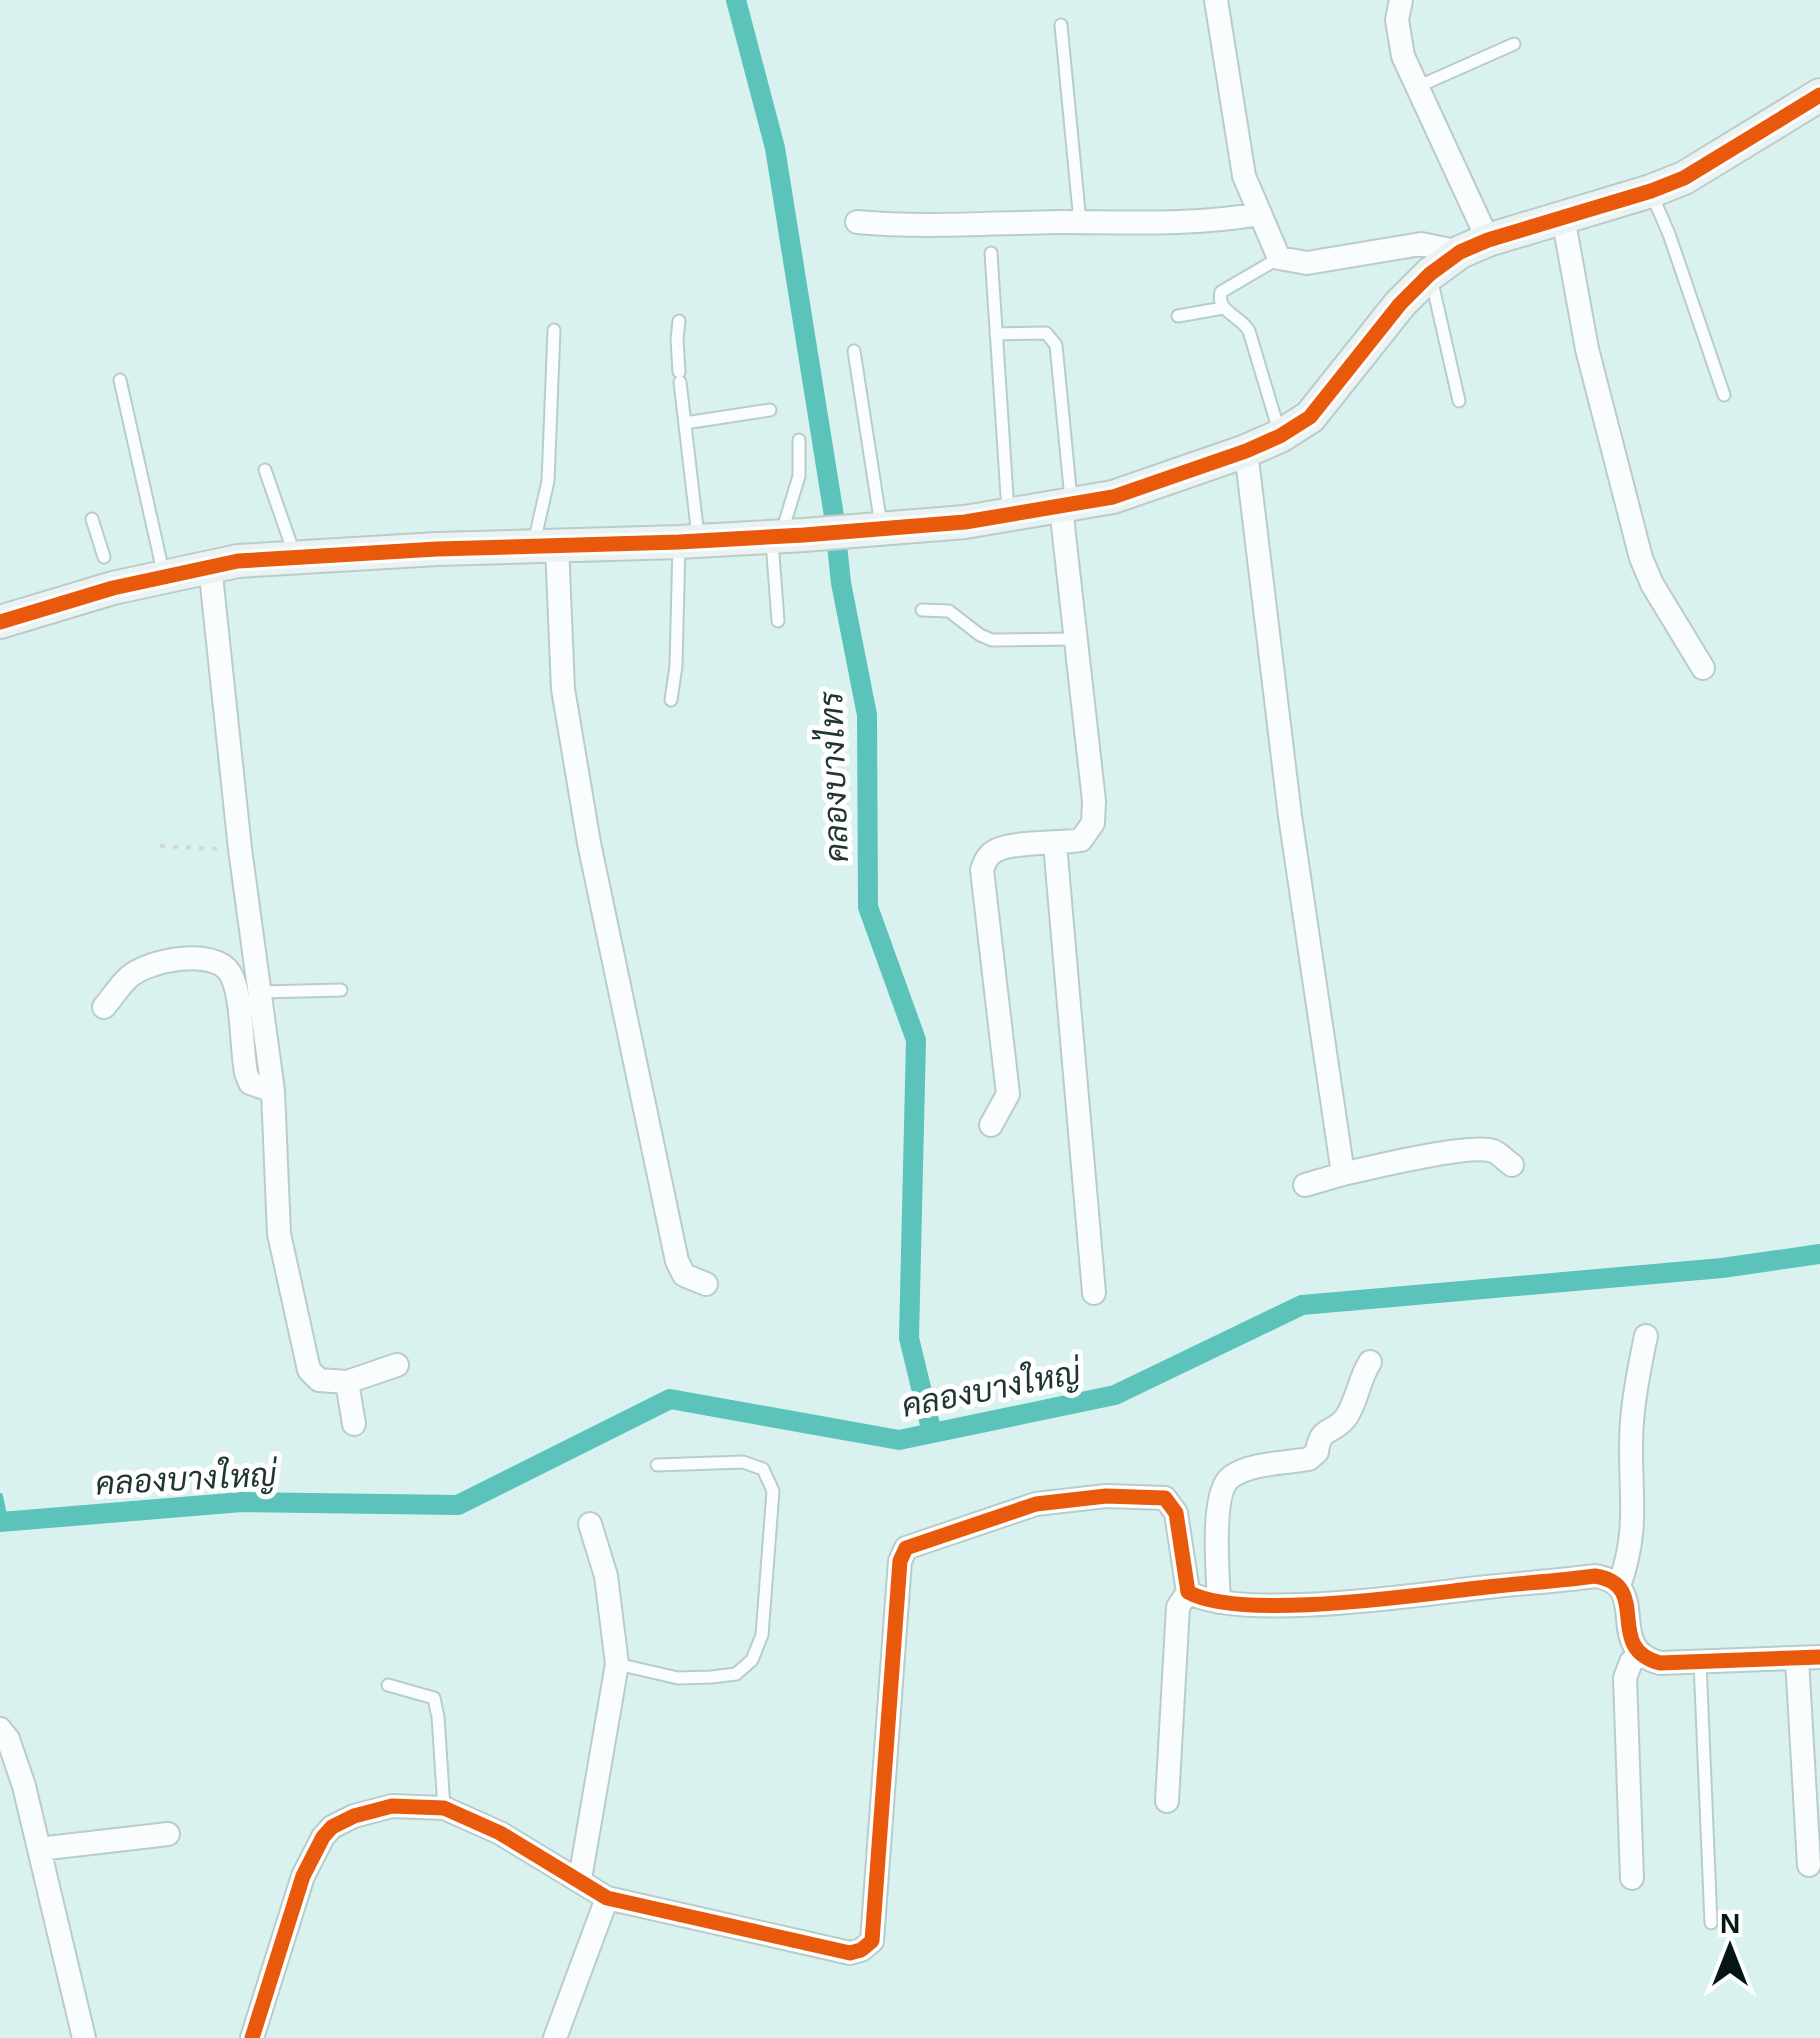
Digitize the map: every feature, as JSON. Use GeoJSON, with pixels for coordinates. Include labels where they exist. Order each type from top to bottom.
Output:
{"type":"FeatureCollection","features":[{"type":"Feature","properties":{"kind":"street"},"geometry":{"type":"LineString","coordinates":[[1216,0],[1244,176],[1279,258],[1307,263],[1421,244],[1474,246]]}},
{"type":"Feature","properties":{"kind":"street"},"geometry":{"type":"LineString","coordinates":[[1402,0],[1398,36],[1474,246]]}},
{"type":"Feature","properties":{"kind":"street"},"geometry":{"type":"LineString","coordinates":[[0,622],[112,582],[210,566],[295,557],[688,541],[872,529],[1066,507],[1179,476],[1280,436],[1310,417],[1400,304],[1430,274],[1474,246],[1650,192],[1698,170],[1820,96]]}},
{"type":"Feature","properties":{"kind":"street"},"geometry":{"type":"LineString","coordinates":[[857,222],[901,226],[1160,224],[1259,214]]}},
{"type":"Feature","properties":{"kind":"street"},"geometry":{"type":"LineString","coordinates":[[1563,218],[1587,349],[1641,558],[1652,584],[1703,668]]}},
{"type":"Feature","properties":{"kind":"street"},"geometry":{"type":"LineString","coordinates":[[1246,451],[1290,816],[1343,1174]]}},
{"type":"Feature","properties":{"kind":"street"},"geometry":{"type":"LineString","coordinates":[[992,1124],[1008,1094],[982,870],[995,850],[1081,840],[1092,823],[1094,801],[1066,507]]}},
{"type":"Feature","properties":{"kind":"street"},"geometry":{"type":"LineString","coordinates":[[545,546],[564,690],[606,935],[677,1261],[684,1275],[706,1284]]}},
{"type":"Feature","properties":{"kind":"street"},"geometry":{"type":"LineString","coordinates":[[210,566],[240,850],[273,1091],[279,1234],[302,1344],[310,1370],[319,1380],[347,1382],[397,1365]]}},
{"type":"Feature","properties":{"kind":"street"},"geometry":{"type":"LineString","coordinates":[[1054,844],[1094,1293]]}},
{"type":"Feature","properties":{"kind":"street"},"geometry":{"type":"LineString","coordinates":[[104,1008],[130,976],[155,964],[205,959],[222,965],[234,988],[250,1083],[273,1091]]}},
{"type":"Feature","properties":{"kind":"street"},"geometry":{"type":"LineString","coordinates":[[1305,1184],[1398,1161],[1464,1151],[1492,1150],[1512,1166]]}},
{"type":"Feature","properties":{"kind":"street"},"geometry":{"type":"LineString","coordinates":[[1619,1586],[1634,1525],[1631,1424],[1646,1336]]}},
{"type":"Feature","properties":{"kind":"street"},"geometry":{"type":"LineString","coordinates":[[1219,1602],[1218,1515],[1221,1490],[1227,1479],[1241,1472],[1309,1459],[1324,1431],[1345,1419],[1370,1362]]}},
{"type":"Feature","properties":{"kind":"street"},"geometry":{"type":"LineString","coordinates":[[347,1382],[354,1424]]}},
{"type":"Feature","properties":{"kind":"street"},"geometry":{"type":"LineString","coordinates":[[252,2038],[303,1876],[323,1837],[332,1827],[354,1816],[392,1806],[444,1808],[500,1833],[607,1898],[850,1953],[860,1950],[872,1941],[900,1561],[906,1548],[1036,1504],[1106,1496],[1165,1498],[1176,1513],[1188,1592],[1178,1608],[1167,1802]]}},
{"type":"Feature","properties":{"kind":"street"},"geometry":{"type":"LineString","coordinates":[[580,1879],[617,1664],[606,1576],[590,1524]]}},
{"type":"Feature","properties":{"kind":"street"},"geometry":{"type":"LineString","coordinates":[[1188,1592],[1200,1599],[1234,1604],[1342,1602],[1595,1576],[1619,1586],[1626,1599],[1634,1647],[1644,1658],[1660,1663],[1809,1658],[1810,1865]]}},
{"type":"Feature","properties":{"kind":"street"},"geometry":{"type":"LineString","coordinates":[[1632,1878],[1625,1678],[1639,1654]]}},
{"type":"Feature","properties":{"kind":"street"},"geometry":{"type":"LineString","coordinates":[[0,1729],[8,1739],[24,1786],[84,2038]]}},
{"type":"Feature","properties":{"kind":"street"},"geometry":{"type":"LineString","coordinates":[[39,1849],[168,1834]]}},
{"type":"Feature","properties":{"kind":"street"},"geometry":{"type":"LineString","coordinates":[[555,2038],[607,1898]]}},
{"type":"Feature","properties":{"kind":"lane"},"geometry":{"type":"LineString","coordinates":[[1061,25],[1080,222]]}},
{"type":"Feature","properties":{"kind":"lane"},"geometry":{"type":"LineString","coordinates":[[1418,86],[1514,44]]}},
{"type":"Feature","properties":{"kind":"lane"},"geometry":{"type":"LineString","coordinates":[[1650,192],[1669,234],[1724,394]]}},
{"type":"Feature","properties":{"kind":"lane"},"geometry":{"type":"LineString","coordinates":[[991,253],[1008,516]]}},
{"type":"Feature","properties":{"kind":"lane"},"geometry":{"type":"LineString","coordinates":[[1279,258],[1221,292],[1219,300],[1223,308],[1244,321],[1280,436]]}},
{"type":"Feature","properties":{"kind":"lane"},"geometry":{"type":"LineString","coordinates":[[1430,274],[1459,400]]}},
{"type":"Feature","properties":{"kind":"lane"},"geometry":{"type":"LineString","coordinates":[[1178,316],[1223,308]]}},
{"type":"Feature","properties":{"kind":"lane"},"geometry":{"type":"LineString","coordinates":[[671,700],[688,541],[677,339],[680,321]]}},
{"type":"Feature","properties":{"kind":"lane"},"geometry":{"type":"LineString","coordinates":[[545,546],[554,330]]}},
{"type":"Feature","properties":{"kind":"lane"},"geometry":{"type":"LineString","coordinates":[[996,334],[1046,332],[1056,345],[1066,507]]}},
{"type":"Feature","properties":{"kind":"lane"},"geometry":{"type":"LineString","coordinates":[[854,351],[872,529]]}},
{"type":"Feature","properties":{"kind":"lane"},"geometry":{"type":"LineString","coordinates":[[120,380],[164,576]]}},
{"type":"Feature","properties":{"kind":"lane"},"geometry":{"type":"LineString","coordinates":[[684,423],[770,410]]}},
{"type":"Feature","properties":{"kind":"lane"},"geometry":{"type":"LineString","coordinates":[[778,621],[786,536],[799,476],[799,440]]}},
{"type":"Feature","properties":{"kind":"lane"},"geometry":{"type":"LineString","coordinates":[[265,470],[295,557]]}},
{"type":"Feature","properties":{"kind":"lane"},"geometry":{"type":"LineString","coordinates":[[92,519],[104,556]]}},
{"type":"Feature","properties":{"kind":"lane"},"geometry":{"type":"LineString","coordinates":[[922,610],[948,611],[992,640],[1076,639]]}},
{"type":"Feature","properties":{"kind":"lane"},"geometry":{"type":"LineString","coordinates":[[262,992],[341,990]]}},
{"type":"Feature","properties":{"kind":"lane"},"geometry":{"type":"LineString","coordinates":[[617,1664],[678,1678],[736,1674],[752,1660],[762,1635],[773,1491],[763,1469],[742,1462],[657,1465]]}},
{"type":"Feature","properties":{"kind":"lane"},"geometry":{"type":"LineString","coordinates":[[1700,1662],[1712,1924]]}},
{"type":"Feature","properties":{"kind":"lane"},"geometry":{"type":"LineString","coordinates":[[388,1685],[434,1698],[444,1808]]}},
{"type":"Feature","properties":{"kind":"path"},"geometry":{"type":"LineString","coordinates":[[160,846],[240,850]]}},
{"type":"Feature","properties":{"kind":"waterway","name":"คลองบางไทร"},"geometry":{"type":"LineString","coordinates":[[736,0],[775,148],[834,516],[841,583],[867,715],[868,907],[916,1040],[909,1338],[932,1433]]}},
{"type":"Feature","properties":{"kind":"waterway","name":"คลองบางใหญ่"},"geometry":{"type":"LineString","coordinates":[[0,1522],[242,1502],[458,1505],[670,1399],[899,1440],[1115,1395],[1302,1305],[1722,1268],[1820,1254]]}},
{"type":"Feature","properties":{"kind":"waterway"},"geometry":{"type":"LineString","coordinates":[[0,1496],[5,1520]]}},
{"type":"Feature","properties":{"kind":"cycle path"},"geometry":{"type":"LineString","coordinates":[[0,622],[113,588],[238,561],[804,535],[965,522],[1113,497],[1246,451],[1310,417],[1400,304],[1430,274],[1460,252],[1684,178],[1820,95]]}},
{"type":"Feature","properties":{"kind":"cycle path"},"geometry":{"type":"LineString","coordinates":[[252,2038],[303,1876],[323,1837],[332,1827],[354,1816],[392,1806],[444,1808],[500,1833],[607,1898],[850,1953],[861,1950],[872,1941],[900,1561],[906,1548],[1036,1504],[1106,1496],[1165,1498],[1176,1513],[1188,1592],[1213,1601],[1248,1605],[1333,1603],[1595,1576],[1612,1582],[1622,1591],[1634,1644],[1643,1655],[1660,1663],[1820,1657]]}}]}
